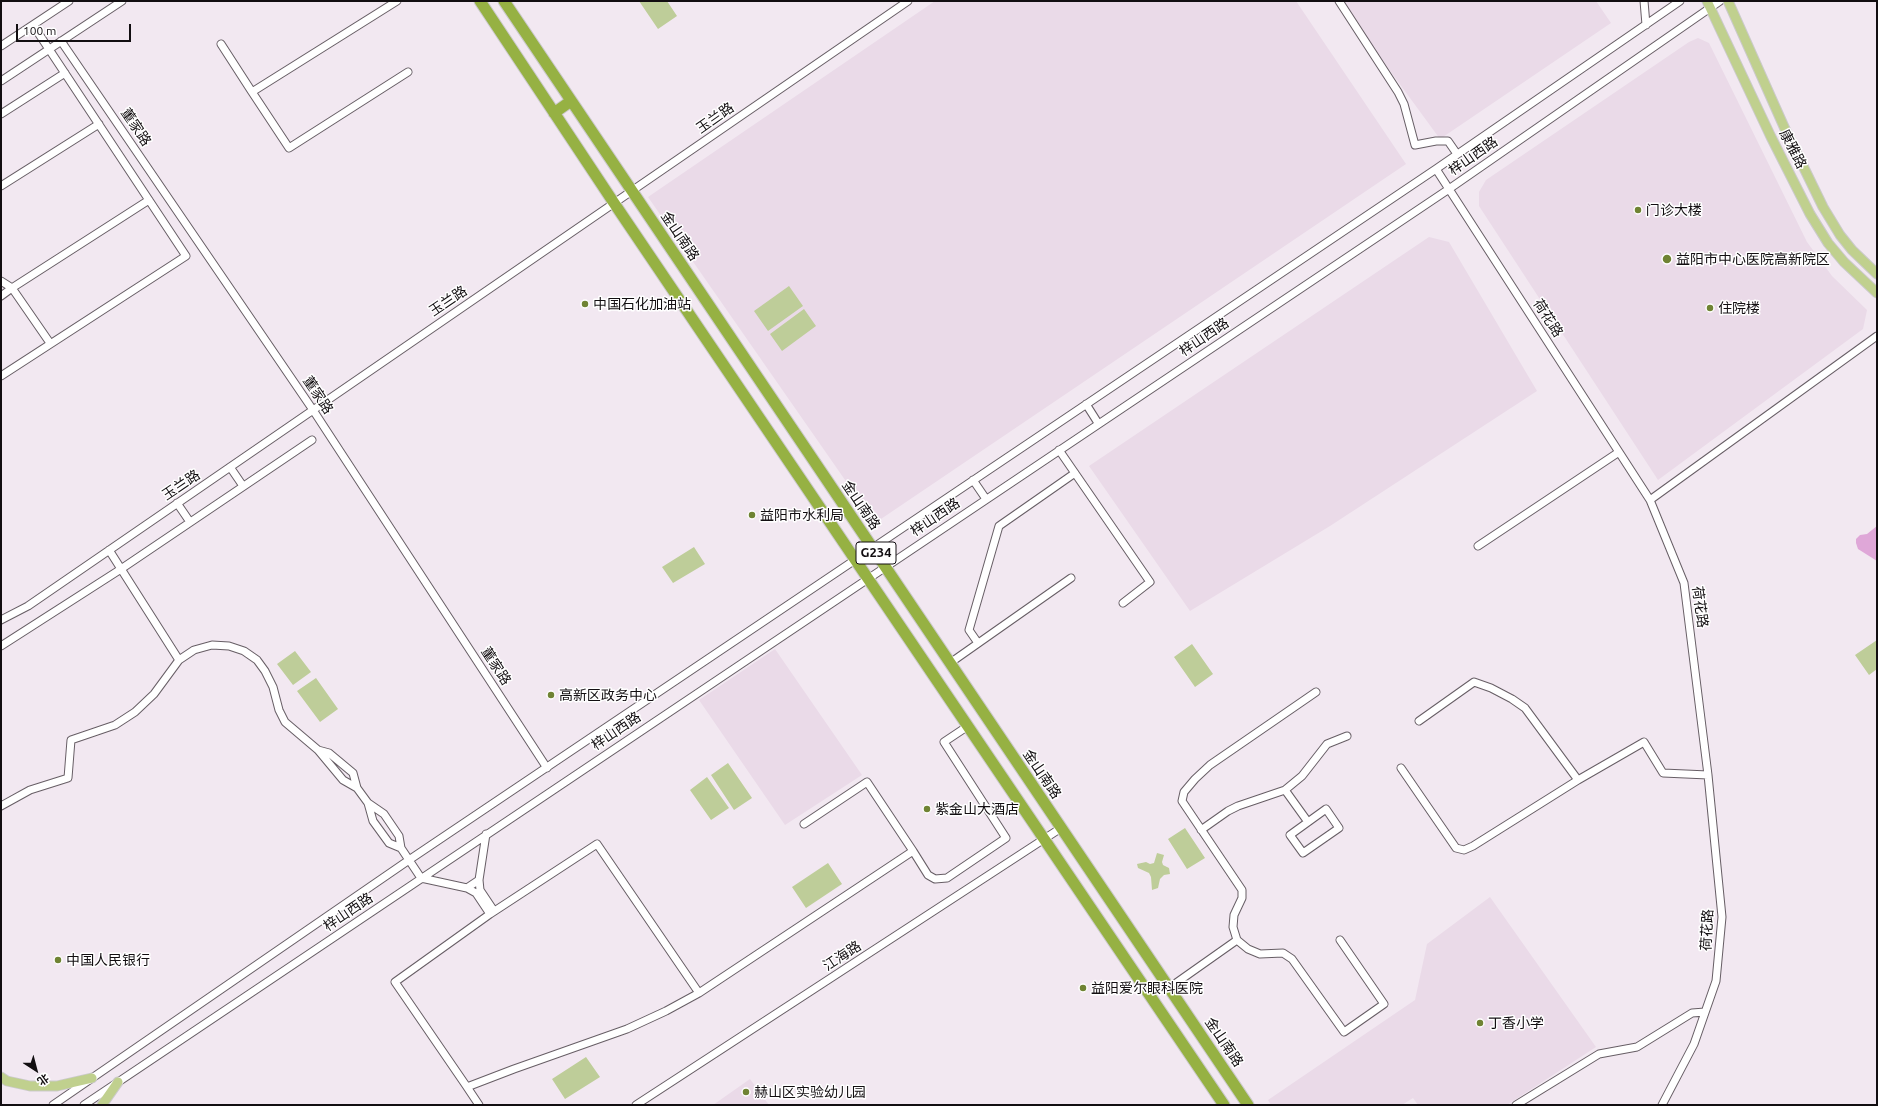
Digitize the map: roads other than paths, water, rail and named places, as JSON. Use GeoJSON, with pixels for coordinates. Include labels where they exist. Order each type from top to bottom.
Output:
{"type":"FeatureCollection","features":[{"type":"Feature","properties":{"kind":"highway","name":"G234"},"geometry":{"type":"LineString","coordinates":[[480,1],[614,203],[1224,1105]]}},
{"type":"Feature","properties":{"kind":"highway","name":"金山南路"},"geometry":{"type":"LineString","coordinates":[[504,1],[1248,1105]]}},
{"type":"Feature","properties":{"kind":"highway"},"geometry":{"type":"LineString","coordinates":[[554,113],[571,101]]}},
{"type":"Feature","properties":{"kind":"main road","name":"康雅路"},"geometry":{"type":"LineString","coordinates":[[1728,1],[1785,129],[1823,207],[1840,235],[1852,250],[1877,274]]}},
{"type":"Feature","properties":{"kind":"main road","name":"康雅路"},"geometry":{"type":"LineString","coordinates":[[1709,4],[1771,137],[1810,214],[1828,243],[1844,262],[1877,293]]}},
{"type":"Feature","properties":{"kind":"main road"},"geometry":{"type":"LineString","coordinates":[[1,1077],[7,1081],[30,1086],[57,1086],[92,1078]]}},
{"type":"Feature","properties":{"kind":"main road"},"geometry":{"type":"LineString","coordinates":[[102,1105],[118,1082]]}},
{"type":"Feature","properties":{"kind":"street"},"geometry":{"type":"LineString","coordinates":[[1,46],[69,1]]}},
{"type":"Feature","properties":{"kind":"street"},"geometry":{"type":"LineString","coordinates":[[1,81],[122,1]]}},
{"type":"Feature","properties":{"kind":"street"},"geometry":{"type":"LineString","coordinates":[[252,92],[397,1]]}},
{"type":"Feature","properties":{"kind":"street","name":"玉兰路"},"geometry":{"type":"LineString","coordinates":[[3,619],[28,606],[908,1]]}},
{"type":"Feature","properties":{"kind":"street"},"geometry":{"type":"LineString","coordinates":[[1339,1],[1398,92],[1404,104],[1415,145],[1436,141],[1448,141],[1457,154]]}},
{"type":"Feature","properties":{"kind":"street"},"geometry":{"type":"LineString","coordinates":[[1644,1],[1646,25]]}},
{"type":"Feature","properties":{"kind":"street","name":"梓山西路"},"geometry":{"type":"LineString","coordinates":[[53,1105],[409,860],[1436,169],[1680,1]]}},
{"type":"Feature","properties":{"kind":"street","name":"梓山西路"},"geometry":{"type":"LineString","coordinates":[[84,1105],[1449,188],[1709,4],[1720,1]]}},
{"type":"Feature","properties":{"kind":"street"},"geometry":{"type":"LineString","coordinates":[[1,376],[186,256],[33,25]]}},
{"type":"Feature","properties":{"kind":"street","name":"董家路"},"geometry":{"type":"LineString","coordinates":[[61,41],[313,410],[547,768]]}},
{"type":"Feature","properties":{"kind":"street"},"geometry":{"type":"LineString","coordinates":[[221,44],[289,148],[408,72]]}},
{"type":"Feature","properties":{"kind":"street"},"geometry":{"type":"LineString","coordinates":[[1,114],[65,73]]}},
{"type":"Feature","properties":{"kind":"street"},"geometry":{"type":"LineString","coordinates":[[1,186],[99,124]]}},
{"type":"Feature","properties":{"kind":"street","name":"荷花路"},"geometry":{"type":"LineString","coordinates":[[1436,169],[1650,500],[1684,582],[1708,775],[1722,917],[1716,981],[1694,1044],[1662,1105]]}},
{"type":"Feature","properties":{"kind":"street"},"geometry":{"type":"LineString","coordinates":[[1,296],[149,200]]}},
{"type":"Feature","properties":{"kind":"street"},"geometry":{"type":"LineString","coordinates":[[1,281],[12,288],[50,343]]}},
{"type":"Feature","properties":{"kind":"street"},"geometry":{"type":"LineString","coordinates":[[1650,500],[1877,336]]}},
{"type":"Feature","properties":{"kind":"street"},"geometry":{"type":"LineString","coordinates":[[1086,404],[1098,423]]}},
{"type":"Feature","properties":{"kind":"street"},"geometry":{"type":"LineString","coordinates":[[1,646],[13,640],[121,569],[312,440]]}},
{"type":"Feature","properties":{"kind":"street"},"geometry":{"type":"LineString","coordinates":[[1059,450],[1150,582],[1123,603]]}},
{"type":"Feature","properties":{"kind":"street"},"geometry":{"type":"LineString","coordinates":[[1478,546],[1619,452]]}},
{"type":"Feature","properties":{"kind":"street"},"geometry":{"type":"LineString","coordinates":[[230,467],[243,486]]}},
{"type":"Feature","properties":{"kind":"street"},"geometry":{"type":"LineString","coordinates":[[978,643],[969,630],[1000,526],[1075,473]]}},
{"type":"Feature","properties":{"kind":"street"},"geometry":{"type":"LineString","coordinates":[[973,480],[986,498]]}},
{"type":"Feature","properties":{"kind":"street"},"geometry":{"type":"LineString","coordinates":[[177,503],[190,522]]}},
{"type":"Feature","properties":{"kind":"street"},"geometry":{"type":"LineString","coordinates":[[109,550],[179,660]]}},
{"type":"Feature","properties":{"kind":"street"},"geometry":{"type":"LineString","coordinates":[[950,663],[1071,578]]}},
{"type":"Feature","properties":{"kind":"street"},"geometry":{"type":"LineString","coordinates":[[1,611],[3,619]]}},
{"type":"Feature","properties":{"kind":"street"},"geometry":{"type":"LineString","coordinates":[[1,806],[30,790],[68,778],[71,740],[115,725],[135,712],[154,694],[179,660],[194,650],[212,645],[229,646],[244,651],[257,660],[273,686],[278,710],[285,722],[318,750],[343,780],[357,788]]}},
{"type":"Feature","properties":{"kind":"street"},"geometry":{"type":"LineString","coordinates":[[1419,721],[1474,682],[1491,688],[1512,698],[1525,708],[1578,780]]}},
{"type":"Feature","properties":{"kind":"street"},"geometry":{"type":"LineString","coordinates":[[1316,692],[1210,765],[1184,792],[1182,801],[1242,890],[1242,898],[1234,915],[1233,927],[1237,940],[1248,949],[1260,954],[1283,953],[1292,959],[1344,1032],[1384,1004],[1340,940]]}},
{"type":"Feature","properties":{"kind":"street"},"geometry":{"type":"LineString","coordinates":[[804,824],[867,782],[928,875],[935,879],[947,878],[1006,838],[944,742],[968,726]]}},
{"type":"Feature","properties":{"kind":"street"},"geometry":{"type":"LineString","coordinates":[[1201,830],[1233,809],[1285,790],[1302,776],[1327,744],[1347,736]]}},
{"type":"Feature","properties":{"kind":"street"},"geometry":{"type":"LineString","coordinates":[[1401,768],[1456,848],[1464,850],[1473,846],[1578,780],[1644,742],[1663,773],[1708,775]]}},
{"type":"Feature","properties":{"kind":"street"},"geometry":{"type":"LineString","coordinates":[[318,750],[328,753],[353,773],[357,788],[368,803],[374,821],[389,843],[401,848]]}},
{"type":"Feature","properties":{"kind":"street"},"geometry":{"type":"LineString","coordinates":[[1285,790],[1308,822]]}},
{"type":"Feature","properties":{"kind":"street"},"geometry":{"type":"LineString","coordinates":[[368,803],[384,814],[399,836],[401,848],[420,878],[467,888],[476,893],[492,913]]}},
{"type":"Feature","properties":{"kind":"street"},"geometry":{"type":"LineString","coordinates":[[1326,809],[1339,828],[1303,853],[1290,835],[1308,822],[1326,809]]}},
{"type":"Feature","properties":{"kind":"street","name":"江海路"},"geometry":{"type":"LineString","coordinates":[[636,1105],[1061,828]]}},
{"type":"Feature","properties":{"kind":"street"},"geometry":{"type":"LineString","coordinates":[[486,834],[479,880],[480,890],[492,913]]}},
{"type":"Feature","properties":{"kind":"street"},"geometry":{"type":"LineString","coordinates":[[479,1105],[395,982],[492,913],[597,844],[699,993]]}},
{"type":"Feature","properties":{"kind":"street"},"geometry":{"type":"LineString","coordinates":[[467,1087],[514,1069],[570,1051],[627,1029],[666,1011],[699,993],[913,851]]}},
{"type":"Feature","properties":{"kind":"street"},"geometry":{"type":"LineString","coordinates":[[467,888],[479,880]]}},
{"type":"Feature","properties":{"kind":"street"},"geometry":{"type":"LineString","coordinates":[[1169,988],[1237,940]]}},
{"type":"Feature","properties":{"kind":"street"},"geometry":{"type":"LineString","coordinates":[[1516,1105],[1599,1054],[1637,1047],[1692,1013],[1705,1012]]}},
{"type":"Feature","properties":{"kind":"place","name":"门诊大楼"},"geometry":{"type":"Point","coordinates":[1638,210]}},
{"type":"Feature","properties":{"kind":"place","name":"益阳市中心医院高新院区"},"geometry":{"type":"Point","coordinates":[1667,259]}},
{"type":"Feature","properties":{"kind":"place","name":"中国石化加油站"},"geometry":{"type":"Point","coordinates":[585,304]}},
{"type":"Feature","properties":{"kind":"place","name":"住院楼"},"geometry":{"type":"Point","coordinates":[1710,308]}},
{"type":"Feature","properties":{"kind":"place","name":"益阳市水利局"},"geometry":{"type":"Point","coordinates":[752,515]}},
{"type":"Feature","properties":{"kind":"place","name":"高新区政务中心"},"geometry":{"type":"Point","coordinates":[551,695]}},
{"type":"Feature","properties":{"kind":"place","name":"紫金山大酒店"},"geometry":{"type":"Point","coordinates":[927,809]}},
{"type":"Feature","properties":{"kind":"place","name":"中国人民银行"},"geometry":{"type":"Point","coordinates":[58,960]}},
{"type":"Feature","properties":{"kind":"place","name":"益阳爱尔眼科医院"},"geometry":{"type":"Point","coordinates":[1083,988]}},
{"type":"Feature","properties":{"kind":"place","name":"丁香小学"},"geometry":{"type":"Point","coordinates":[1480,1023]}},
{"type":"Feature","properties":{"kind":"place","name":"赫山区实验幼儿园"},"geometry":{"type":"Point","coordinates":[746,1092]}}]}
